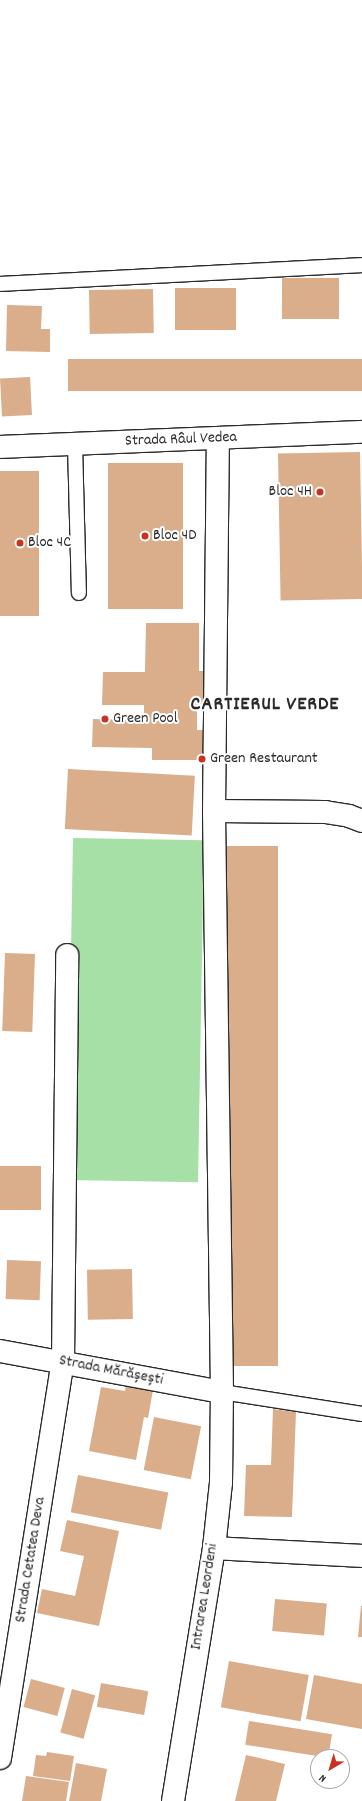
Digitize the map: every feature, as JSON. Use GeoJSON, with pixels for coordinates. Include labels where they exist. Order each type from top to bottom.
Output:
{"type":"FeatureCollection","features":[{"type":"Feature","properties":{"kind":"street","name":"Strada Râul Vedea"},"geometry":{"type":"LineString","coordinates":[[0,448],[362,432]]}},
{"type":"Feature","properties":{"kind":"street","name":"Intrarea Leordeni"},"geometry":{"type":"LineString","coordinates":[[172,1801],[214,1548],[221,1483],[222,1392],[214,811],[218,438]]}},
{"type":"Feature","properties":{"kind":"street"},"geometry":{"type":"LineString","coordinates":[[214,811],[325,812],[349,816],[362,821]]}},
{"type":"Feature","properties":{"kind":"street","name":"Strada Cetatea Deva"},"geometry":{"type":"LineString","coordinates":[[0,1758],[63,1362],[66,956]]}},
{"type":"Feature","properties":{"kind":"street","name":"Strada Mărășești"},"geometry":{"type":"LineString","coordinates":[[0,1351],[222,1392]]}},
{"type":"Feature","properties":{"kind":"street"},"geometry":{"type":"LineString","coordinates":[[214,1548],[362,1556]]}},
{"type":"Feature","properties":{"kind":"lane"},"geometry":{"type":"LineString","coordinates":[[0,284],[362,265]]}},
{"type":"Feature","properties":{"kind":"lane"},"geometry":{"type":"LineString","coordinates":[[75,444],[79,593]]}},
{"type":"Feature","properties":{"kind":"lane"},"geometry":{"type":"LineString","coordinates":[[222,1392],[362,1414]]}},
{"type":"Feature","properties":{"kind":"green space"},"geometry":{"type":"Polygon","coordinates":[[[73,838],[204,840],[198,1182],[67,1180],[73,838]]]}},
{"type":"Feature","properties":{"kind":"building"},"geometry":{"type":"Polygon","coordinates":[[[282,278],[339,278],[339,319],[282,319],[282,278]]]}},
{"type":"Feature","properties":{"kind":"building"},"geometry":{"type":"Polygon","coordinates":[[[175,288],[236,288],[236,330],[175,330],[175,288]]]}},
{"type":"Feature","properties":{"kind":"building"},"geometry":{"type":"Polygon","coordinates":[[[153,289],[154,333],[90,334],[89,290],[153,289]]]}},
{"type":"Feature","properties":{"kind":"building"},"geometry":{"type":"Polygon","coordinates":[[[7,305],[42,306],[41,329],[50,329],[50,352],[6,351],[7,305]]]}},
{"type":"Feature","properties":{"kind":"building"},"geometry":{"type":"Polygon","coordinates":[[[68,359],[362,359],[362,391],[68,391],[68,359]]]}},
{"type":"Feature","properties":{"kind":"building"},"geometry":{"type":"Polygon","coordinates":[[[30,377],[32,415],[2,417],[0,379],[30,377]]]}},
{"type":"Feature","properties":{"kind":"building","name":"Bloc 4H"},"geometry":{"type":"Polygon","coordinates":[[[360,452],[362,599],[281,600],[278,453],[360,452]]]}},
{"type":"Feature","properties":{"kind":"building","name":"Bloc 4D"},"geometry":{"type":"Polygon","coordinates":[[[108,463],[183,463],[183,609],[108,609],[108,463]]]}},
{"type":"Feature","properties":{"kind":"building","name":"Bloc 4C"},"geometry":{"type":"Polygon","coordinates":[[[0,471],[39,471],[39,616],[0,616],[0,471]]]}},
{"type":"Feature","properties":{"kind":"building"},"geometry":{"type":"Polygon","coordinates":[[[146,623],[199,623],[199,671],[205,671],[205,706],[197,706],[197,730],[204,730],[204,760],[152,760],[152,748],[92,747],[93,719],[144,720],[144,705],[102,705],[103,672],[145,672],[146,623]]]}},
{"type":"Feature","properties":{"kind":"building"},"geometry":{"type":"Polygon","coordinates":[[[68,769],[195,776],[192,836],[65,829],[68,769]]]}},
{"type":"Feature","properties":{"kind":"building"},"geometry":{"type":"Polygon","coordinates":[[[227,846],[278,846],[278,1366],[227,1366],[227,846]]]}},
{"type":"Feature","properties":{"kind":"building"},"geometry":{"type":"Polygon","coordinates":[[[5,953],[35,954],[32,1032],[2,1031],[5,953]]]}},
{"type":"Feature","properties":{"kind":"building"},"geometry":{"type":"Polygon","coordinates":[[[0,1166],[41,1166],[41,1210],[0,1210],[0,1166]]]}},
{"type":"Feature","properties":{"kind":"building"},"geometry":{"type":"Polygon","coordinates":[[[7,1260],[41,1261],[40,1300],[6,1299],[7,1260]]]}},
{"type":"Feature","properties":{"kind":"building"},"geometry":{"type":"Polygon","coordinates":[[[132,1269],[133,1319],[88,1320],[87,1270],[132,1269]]]}},
{"type":"Feature","properties":{"kind":"building"},"geometry":{"type":"Polygon","coordinates":[[[127,1379],[154,1384],[148,1418],[144,1417],[136,1460],[89,1451],[101,1387],[125,1391],[127,1379]]]}},
{"type":"Feature","properties":{"kind":"building"},"geometry":{"type":"Polygon","coordinates":[[[273,1409],[296,1412],[292,1517],[244,1516],[246,1465],[271,1465],[273,1409]]]}},
{"type":"Feature","properties":{"kind":"building"},"geometry":{"type":"Polygon","coordinates":[[[154,1417],[201,1426],[191,1479],[144,1470],[154,1417]]]}},
{"type":"Feature","properties":{"kind":"building"},"geometry":{"type":"Polygon","coordinates":[[[78,1475],[168,1493],[161,1530],[71,1512],[78,1475]]]}},
{"type":"Feature","properties":{"kind":"building"},"geometry":{"type":"Polygon","coordinates":[[[67,1520],[119,1531],[99,1626],[37,1613],[42,1589],[75,1596],[84,1556],[60,1551],[67,1520]]]}},
{"type":"Feature","properties":{"kind":"building"},"geometry":{"type":"Polygon","coordinates":[[[275,1599],[327,1604],[324,1635],[272,1631],[275,1599]]]}},
{"type":"Feature","properties":{"kind":"building"},"geometry":{"type":"Polygon","coordinates":[[[361,1606],[362,1637],[358,1637],[361,1606]]]}},
{"type":"Feature","properties":{"kind":"building"},"geometry":{"type":"Polygon","coordinates":[[[229,1661],[309,1675],[301,1721],[221,1707],[229,1661]]]}},
{"type":"Feature","properties":{"kind":"building"},"geometry":{"type":"Polygon","coordinates":[[[314,1675],[362,1684],[362,1729],[306,1719],[314,1675]]]}},
{"type":"Feature","properties":{"kind":"building"},"geometry":{"type":"Polygon","coordinates":[[[31,1679],[65,1688],[57,1716],[23,1707],[31,1679]]]}},
{"type":"Feature","properties":{"kind":"building"},"geometry":{"type":"Polygon","coordinates":[[[101,1683],[148,1691],[144,1715],[97,1707],[101,1683]]]}},
{"type":"Feature","properties":{"kind":"building"},"geometry":{"type":"Polygon","coordinates":[[[72,1689],[95,1695],[84,1739],[60,1732],[72,1689]]]}},
{"type":"Feature","properties":{"kind":"building"},"geometry":{"type":"Polygon","coordinates":[[[249,1721],[332,1734],[330,1749],[310,1749],[310,1755],[245,1745],[249,1721]]]}},
{"type":"Feature","properties":{"kind":"building"},"geometry":{"type":"Polygon","coordinates":[[[47,1752],[74,1756],[70,1781],[33,1776],[36,1755],[46,1756],[47,1752]]]}},
{"type":"Feature","properties":{"kind":"building"},"geometry":{"type":"Polygon","coordinates":[[[246,1755],[285,1764],[276,1801],[235,1801],[246,1755]]]}},
{"type":"Feature","properties":{"kind":"building"},"geometry":{"type":"Polygon","coordinates":[[[76,1763],[107,1769],[101,1801],[69,1801],[76,1763]]]}},
{"type":"Feature","properties":{"kind":"building"},"geometry":{"type":"Polygon","coordinates":[[[26,1776],[69,1782],[66,1801],[22,1801],[26,1776]]]}},
{"type":"Feature","properties":{"kind":"place","name":"Bloc 4H"},"geometry":{"type":"Point","coordinates":[320,492]}},
{"type":"Feature","properties":{"kind":"place","name":"Bloc 4D"},"geometry":{"type":"Point","coordinates":[145,536]}},
{"type":"Feature","properties":{"kind":"place","name":"Bloc 4C"},"geometry":{"type":"Point","coordinates":[20,543]}},
{"type":"Feature","properties":{"kind":"place","name":"Green Pool"},"geometry":{"type":"Point","coordinates":[105,719]}},
{"type":"Feature","properties":{"kind":"place","name":"Green Restaurant"},"geometry":{"type":"Point","coordinates":[202,759]}},
{"type":"Feature","properties":{"kind":"district","name":"CARTIERUL VERDE"},"geometry":{"type":"Point","coordinates":[265,705]}}]}
